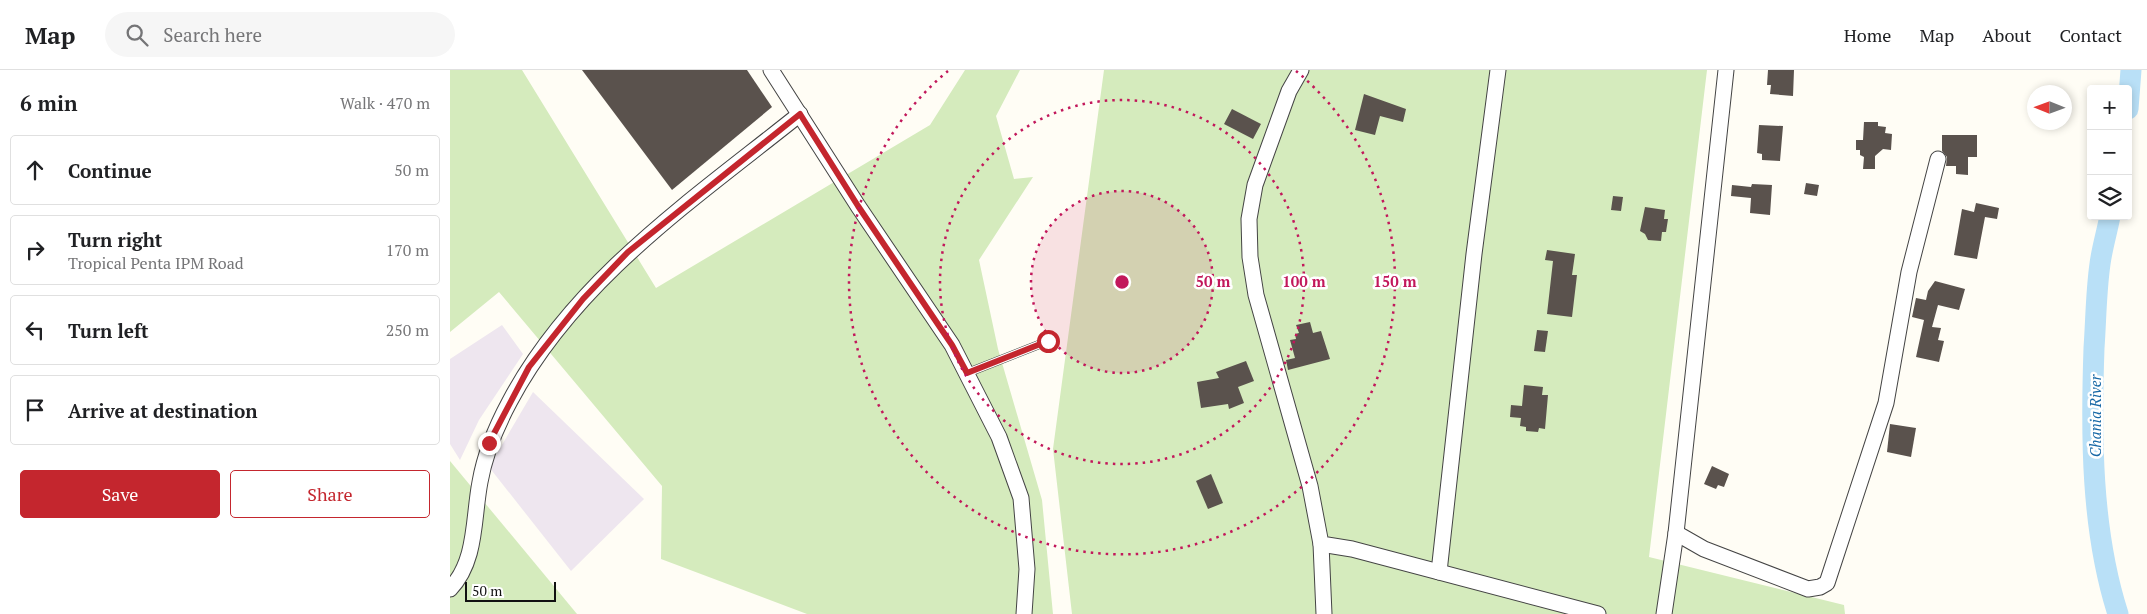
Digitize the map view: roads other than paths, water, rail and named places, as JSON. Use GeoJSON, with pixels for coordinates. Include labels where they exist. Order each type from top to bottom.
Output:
{"type":"FeatureCollection","features":[{"type":"Feature","properties":{"kind":"street"},"geometry":{"type":"LineString","coordinates":[[771,70],[858,206],[952,345],[999,436],[1021,498],[1027,569],[1024,614]]}},
{"type":"Feature","properties":{"kind":"street"},"geometry":{"type":"LineString","coordinates":[[1301,70],[1289,91],[1255,185],[1249,219],[1250,257],[1256,295],[1310,486],[1321,544],[1324,614]]}},
{"type":"Feature","properties":{"kind":"street"},"geometry":{"type":"LineString","coordinates":[[1439,572],[1474,254],[1498,70]]}},
{"type":"Feature","properties":{"kind":"street"},"geometry":{"type":"LineString","coordinates":[[1664,614],[1676,533],[1726,70]]}},
{"type":"Feature","properties":{"kind":"street"},"geometry":{"type":"LineString","coordinates":[[450,589],[459,580],[466,564],[476,524],[480,483],[489,443],[529,367],[583,299],[628,252],[800,114]]}},
{"type":"Feature","properties":{"kind":"street"},"geometry":{"type":"LineString","coordinates":[[1676,533],[1704,549],[1808,589],[1814,589],[1826,583],[1886,403],[1909,272],[1938,159]]}},
{"type":"Feature","properties":{"kind":"street"},"geometry":{"type":"LineString","coordinates":[[1321,544],[1352,549],[1598,614]]}},
{"type":"Feature","properties":{"kind":"lane"},"geometry":{"type":"LineString","coordinates":[[967,373],[1048,341]]}},
{"type":"Feature","properties":{"kind":"waterway","name":"Chania River"},"geometry":{"type":"LineString","coordinates":[[2130,85],[2131,70]]}},
{"type":"Feature","properties":{"kind":"waterway","name":"Chania River"},"geometry":{"type":"LineString","coordinates":[[2109,220],[2101,258],[2097,296],[2093,381],[2093,448],[2102,549],[2118,614]]}}]}
